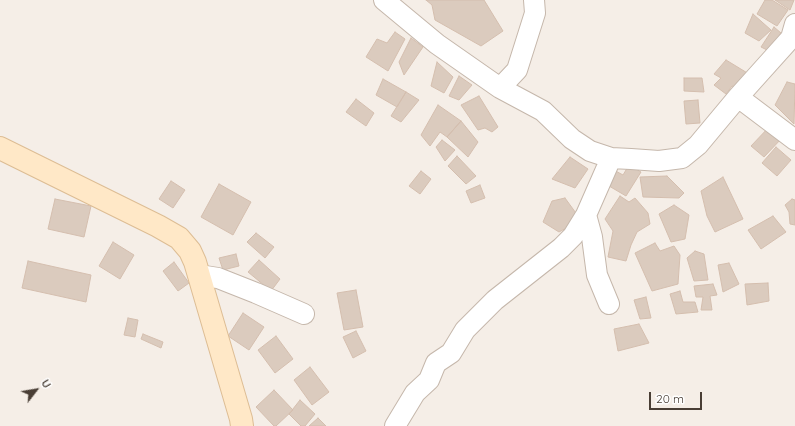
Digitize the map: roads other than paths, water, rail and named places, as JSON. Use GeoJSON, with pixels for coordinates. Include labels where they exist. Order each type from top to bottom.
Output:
{"type":"FeatureCollection","features":[{"type":"Feature","properties":{"kind":"street"},"geometry":{"type":"LineString","coordinates":[[384,0],[437,44],[500,88],[543,111],[572,139],[590,151],[611,158],[659,161],[682,158],[702,141],[794,33]]}},
{"type":"Feature","properties":{"kind":"street"},"geometry":{"type":"LineString","coordinates":[[500,88],[516,70],[535,13],[534,0]]}},
{"type":"Feature","properties":{"kind":"street"},"geometry":{"type":"LineString","coordinates":[[738,97],[795,140]]}},
{"type":"Feature","properties":{"kind":"street"},"geometry":{"type":"LineString","coordinates":[[0,148],[176,235],[190,251],[199,275],[204,296],[244,424]]}},
{"type":"Feature","properties":{"kind":"street"},"geometry":{"type":"LineString","coordinates":[[395,426],[415,393],[429,380],[436,363],[451,353],[465,330],[495,300],[561,248],[573,236],[586,215],[611,158]]}},
{"type":"Feature","properties":{"kind":"street"},"geometry":{"type":"LineString","coordinates":[[586,215],[592,238],[596,271],[609,304]]}},
{"type":"Feature","properties":{"kind":"street"},"geometry":{"type":"LineString","coordinates":[[199,275],[218,278],[256,292],[304,314]]}}]}
